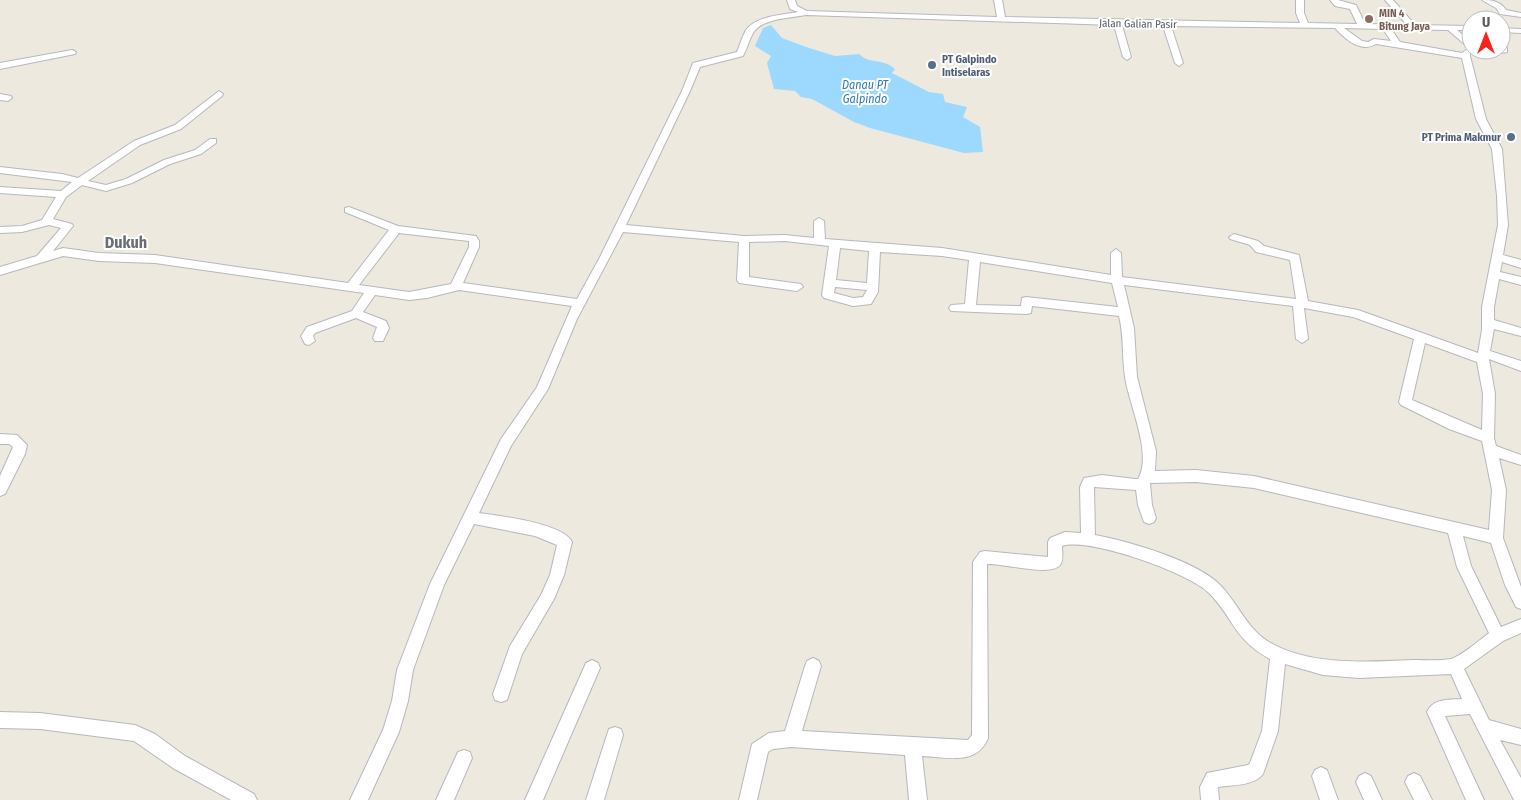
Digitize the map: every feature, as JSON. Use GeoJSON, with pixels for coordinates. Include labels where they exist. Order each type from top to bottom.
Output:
{"type":"FeatureCollection","features":[{"type":"Feature","properties":{"kind":"street"},"geometry":{"type":"LineString","coordinates":[[791,0],[793,7],[806,13]]}},
{"type":"Feature","properties":{"kind":"street"},"geometry":{"type":"LineString","coordinates":[[998,0],[1000,19]]}},
{"type":"Feature","properties":{"kind":"street"},"geometry":{"type":"LineString","coordinates":[[1300,0],[1300,13],[1305,27]]}},
{"type":"Feature","properties":{"kind":"street"},"geometry":{"type":"LineString","coordinates":[[1334,0],[1338,4],[1357,8],[1362,26]]}},
{"type":"Feature","properties":{"kind":"street"},"geometry":{"type":"LineString","coordinates":[[1389,0],[1413,27]]}},
{"type":"Feature","properties":{"kind":"street"},"geometry":{"type":"LineString","coordinates":[[1486,0],[1499,6],[1503,12],[1521,16]]}},
{"type":"Feature","properties":{"kind":"street","name":"Jalan Galian Pasir"},"geometry":{"type":"LineString","coordinates":[[619,228],[696,65],[740,54],[750,31],[764,21],[806,13],[1117,23],[1461,28]]}},
{"type":"Feature","properties":{"kind":"street"},"geometry":{"type":"LineString","coordinates":[[1117,23],[1127,57]]}},
{"type":"Feature","properties":{"kind":"street"},"geometry":{"type":"LineString","coordinates":[[1166,24],[1179,63]]}},
{"type":"Feature","properties":{"kind":"street"},"geometry":{"type":"LineString","coordinates":[[1338,27],[1349,38],[1359,44],[1370,44],[1374,41],[1461,49]]}},
{"type":"Feature","properties":{"kind":"street"},"geometry":{"type":"LineString","coordinates":[[1386,27],[1397,44]]}},
{"type":"Feature","properties":{"kind":"street"},"geometry":{"type":"LineString","coordinates":[[1450,28],[1461,40]]}},
{"type":"Feature","properties":{"kind":"street"},"geometry":{"type":"LineString","coordinates":[[0,66],[72,52]]}},
{"type":"Feature","properties":{"kind":"street"},"geometry":{"type":"LineString","coordinates":[[1472,60],[1481,119],[1497,149],[1502,196],[1503,225],[1488,307],[1489,323],[1484,356],[1489,394],[1490,444],[1499,490],[1496,538],[1512,585],[1521,602]]}},
{"type":"Feature","properties":{"kind":"street"},"geometry":{"type":"LineString","coordinates":[[47,222],[64,194],[81,181],[137,143],[178,127],[219,94]]}},
{"type":"Feature","properties":{"kind":"street"},"geometry":{"type":"LineString","coordinates":[[0,170],[54,175],[102,188],[112,188],[155,167],[198,152],[213,142]]}},
{"type":"Feature","properties":{"kind":"street"},"geometry":{"type":"LineString","coordinates":[[0,190],[64,194]]}},
{"type":"Feature","properties":{"kind":"street"},"geometry":{"type":"LineString","coordinates":[[349,210],[396,229],[472,238],[474,247],[456,286]]}},
{"type":"Feature","properties":{"kind":"street"},"geometry":{"type":"LineString","coordinates":[[819,220],[820,243]]}},
{"type":"Feature","properties":{"kind":"street"},"geometry":{"type":"LineString","coordinates":[[0,230],[27,228],[47,222],[68,226],[40,259]]}},
{"type":"Feature","properties":{"kind":"street"},"geometry":{"type":"LineString","coordinates":[[359,800],[391,732],[400,702],[404,670],[437,584],[514,428],[542,388],[579,303],[619,228],[744,239],[785,238],[875,248],[942,252],[1117,280],[1301,303],[1354,313],[1420,338],[1521,366]]}},
{"type":"Feature","properties":{"kind":"street"},"geometry":{"type":"LineString","coordinates":[[350,288],[396,229]]}},
{"type":"Feature","properties":{"kind":"street"},"geometry":{"type":"LineString","coordinates":[[1234,237],[1254,243],[1260,249],[1295,258],[1301,303],[1302,339]]}},
{"type":"Feature","properties":{"kind":"street"},"geometry":{"type":"LineString","coordinates":[[744,239],[743,280],[798,287]]}},
{"type":"Feature","properties":{"kind":"street"},"geometry":{"type":"LineString","coordinates":[[836,244],[828,295],[861,302],[867,301],[870,297],[875,248]]}},
{"type":"Feature","properties":{"kind":"street"},"geometry":{"type":"LineString","coordinates":[[0,271],[63,252],[98,257],[155,259],[371,292],[420,296],[456,286],[579,303]]}},
{"type":"Feature","properties":{"kind":"street"},"geometry":{"type":"LineString","coordinates":[[1116,253],[1117,280],[1130,347],[1131,377],[1150,457],[1144,480],[1145,505],[1149,518]]}},
{"type":"Feature","properties":{"kind":"street"},"geometry":{"type":"LineString","coordinates":[[1498,257],[1521,264]]}},
{"type":"Feature","properties":{"kind":"street"},"geometry":{"type":"LineString","coordinates":[[970,308],[975,258]]}},
{"type":"Feature","properties":{"kind":"street"},"geometry":{"type":"LineString","coordinates":[[1494,274],[1521,281]]}},
{"type":"Feature","properties":{"kind":"street"},"geometry":{"type":"LineString","coordinates":[[830,283],[872,287]]}},
{"type":"Feature","properties":{"kind":"street"},"geometry":{"type":"LineString","coordinates":[[309,341],[307,336],[311,330],[356,314],[371,292]]}},
{"type":"Feature","properties":{"kind":"street"},"geometry":{"type":"LineString","coordinates":[[955,308],[1026,310],[1026,301],[1124,312]]}},
{"type":"Feature","properties":{"kind":"street"},"geometry":{"type":"LineString","coordinates":[[356,314],[382,324],[383,328],[379,338]]}},
{"type":"Feature","properties":{"kind":"street"},"geometry":{"type":"LineString","coordinates":[[1489,323],[1521,332]]}},
{"type":"Feature","properties":{"kind":"street"},"geometry":{"type":"LineString","coordinates":[[1420,338],[1404,401],[1521,460]]}},
{"type":"Feature","properties":{"kind":"street"},"geometry":{"type":"LineString","coordinates":[[0,439],[12,439],[20,444],[18,454],[0,490]]}},
{"type":"Feature","properties":{"kind":"street"},"geometry":{"type":"LineString","coordinates":[[1088,540],[1087,487],[1089,482],[1096,480],[1131,486],[1144,480],[1196,476],[1254,482],[1496,538]]}},
{"type":"Feature","properties":{"kind":"street"},"geometry":{"type":"LineString","coordinates":[[469,517],[545,532],[561,537],[565,542],[557,575],[547,599],[515,651],[501,694]]}},
{"type":"Feature","properties":{"kind":"street"},"geometry":{"type":"LineString","coordinates":[[1453,527],[1464,567],[1498,636]]}},
{"type":"Feature","properties":{"kind":"street"},"geometry":{"type":"LineString","coordinates":[[750,800],[758,750],[772,740],[791,739],[964,750],[973,747],[980,738],[978,659],[981,559],[985,557],[1051,564],[1055,560],[1056,540],[1071,537],[1111,544],[1205,581],[1229,605],[1248,634],[1265,648],[1278,655],[1323,667],[1359,670],[1456,666],[1498,636],[1521,626]]}},
{"type":"Feature","properties":{"kind":"street"},"geometry":{"type":"LineString","coordinates":[[1210,800],[1209,787],[1213,779],[1253,773],[1257,768],[1270,731],[1278,655]]}},
{"type":"Feature","properties":{"kind":"street"},"geometry":{"type":"LineString","coordinates":[[791,739],[813,666]]}},
{"type":"Feature","properties":{"kind":"street"},"geometry":{"type":"LineString","coordinates":[[1456,666],[1484,727],[1521,795]]}},
{"type":"Feature","properties":{"kind":"street"},"geometry":{"type":"LineString","coordinates":[[534,800],[592,668]]}},
{"type":"Feature","properties":{"kind":"street"},"geometry":{"type":"LineString","coordinates":[[1474,706],[1438,709],[1435,712],[1474,800]]}},
{"type":"Feature","properties":{"kind":"street"},"geometry":{"type":"LineString","coordinates":[[0,720],[40,721],[135,732],[150,740],[179,762],[248,800]]}},
{"type":"Feature","properties":{"kind":"street"},"geometry":{"type":"LineString","coordinates":[[1484,727],[1521,737]]}},
{"type":"Feature","properties":{"kind":"street"},"geometry":{"type":"LineString","coordinates":[[595,800],[615,735]]}},
{"type":"Feature","properties":{"kind":"street"},"geometry":{"type":"LineString","coordinates":[[913,746],[918,800]]}},
{"type":"Feature","properties":{"kind":"street"},"geometry":{"type":"LineString","coordinates":[[444,800],[464,758]]}},
{"type":"Feature","properties":{"kind":"street"},"geometry":{"type":"LineString","coordinates":[[1321,776],[1329,800]]}},
{"type":"Feature","properties":{"kind":"street"},"geometry":{"type":"LineString","coordinates":[[1366,782],[1373,800]]}},
{"type":"Feature","properties":{"kind":"street"},"geometry":{"type":"LineString","coordinates":[[1414,782],[1422,800]]}},
{"type":"Feature","properties":{"kind":"water","name":"Danau PT Galpindo"},"geometry":{"type":"Polygon","coordinates":[[[771,25],[782,38],[806,47],[835,56],[859,54],[867,59],[890,65],[895,69],[892,73],[929,92],[943,94],[945,102],[967,107],[963,117],[980,127],[983,152],[964,153],[870,128],[854,122],[812,99],[801,97],[795,91],[774,89],[767,63],[771,56],[755,46],[763,28],[771,25]]]}},
{"type":"Feature","properties":{"kind":"place","name":"MIN 4 Bitung Jaya"},"geometry":{"type":"Point","coordinates":[1369,19]}},
{"type":"Feature","properties":{"kind":"place","name":"PT Galpindo Intiselaras"},"geometry":{"type":"Point","coordinates":[932,65]}},
{"type":"Feature","properties":{"kind":"place","name":"PT Prima Makmur"},"geometry":{"type":"Point","coordinates":[1511,137]}},
{"type":"Feature","properties":{"kind":"district","name":"Dukuh"},"geometry":{"type":"Point","coordinates":[126,242]}}]}
